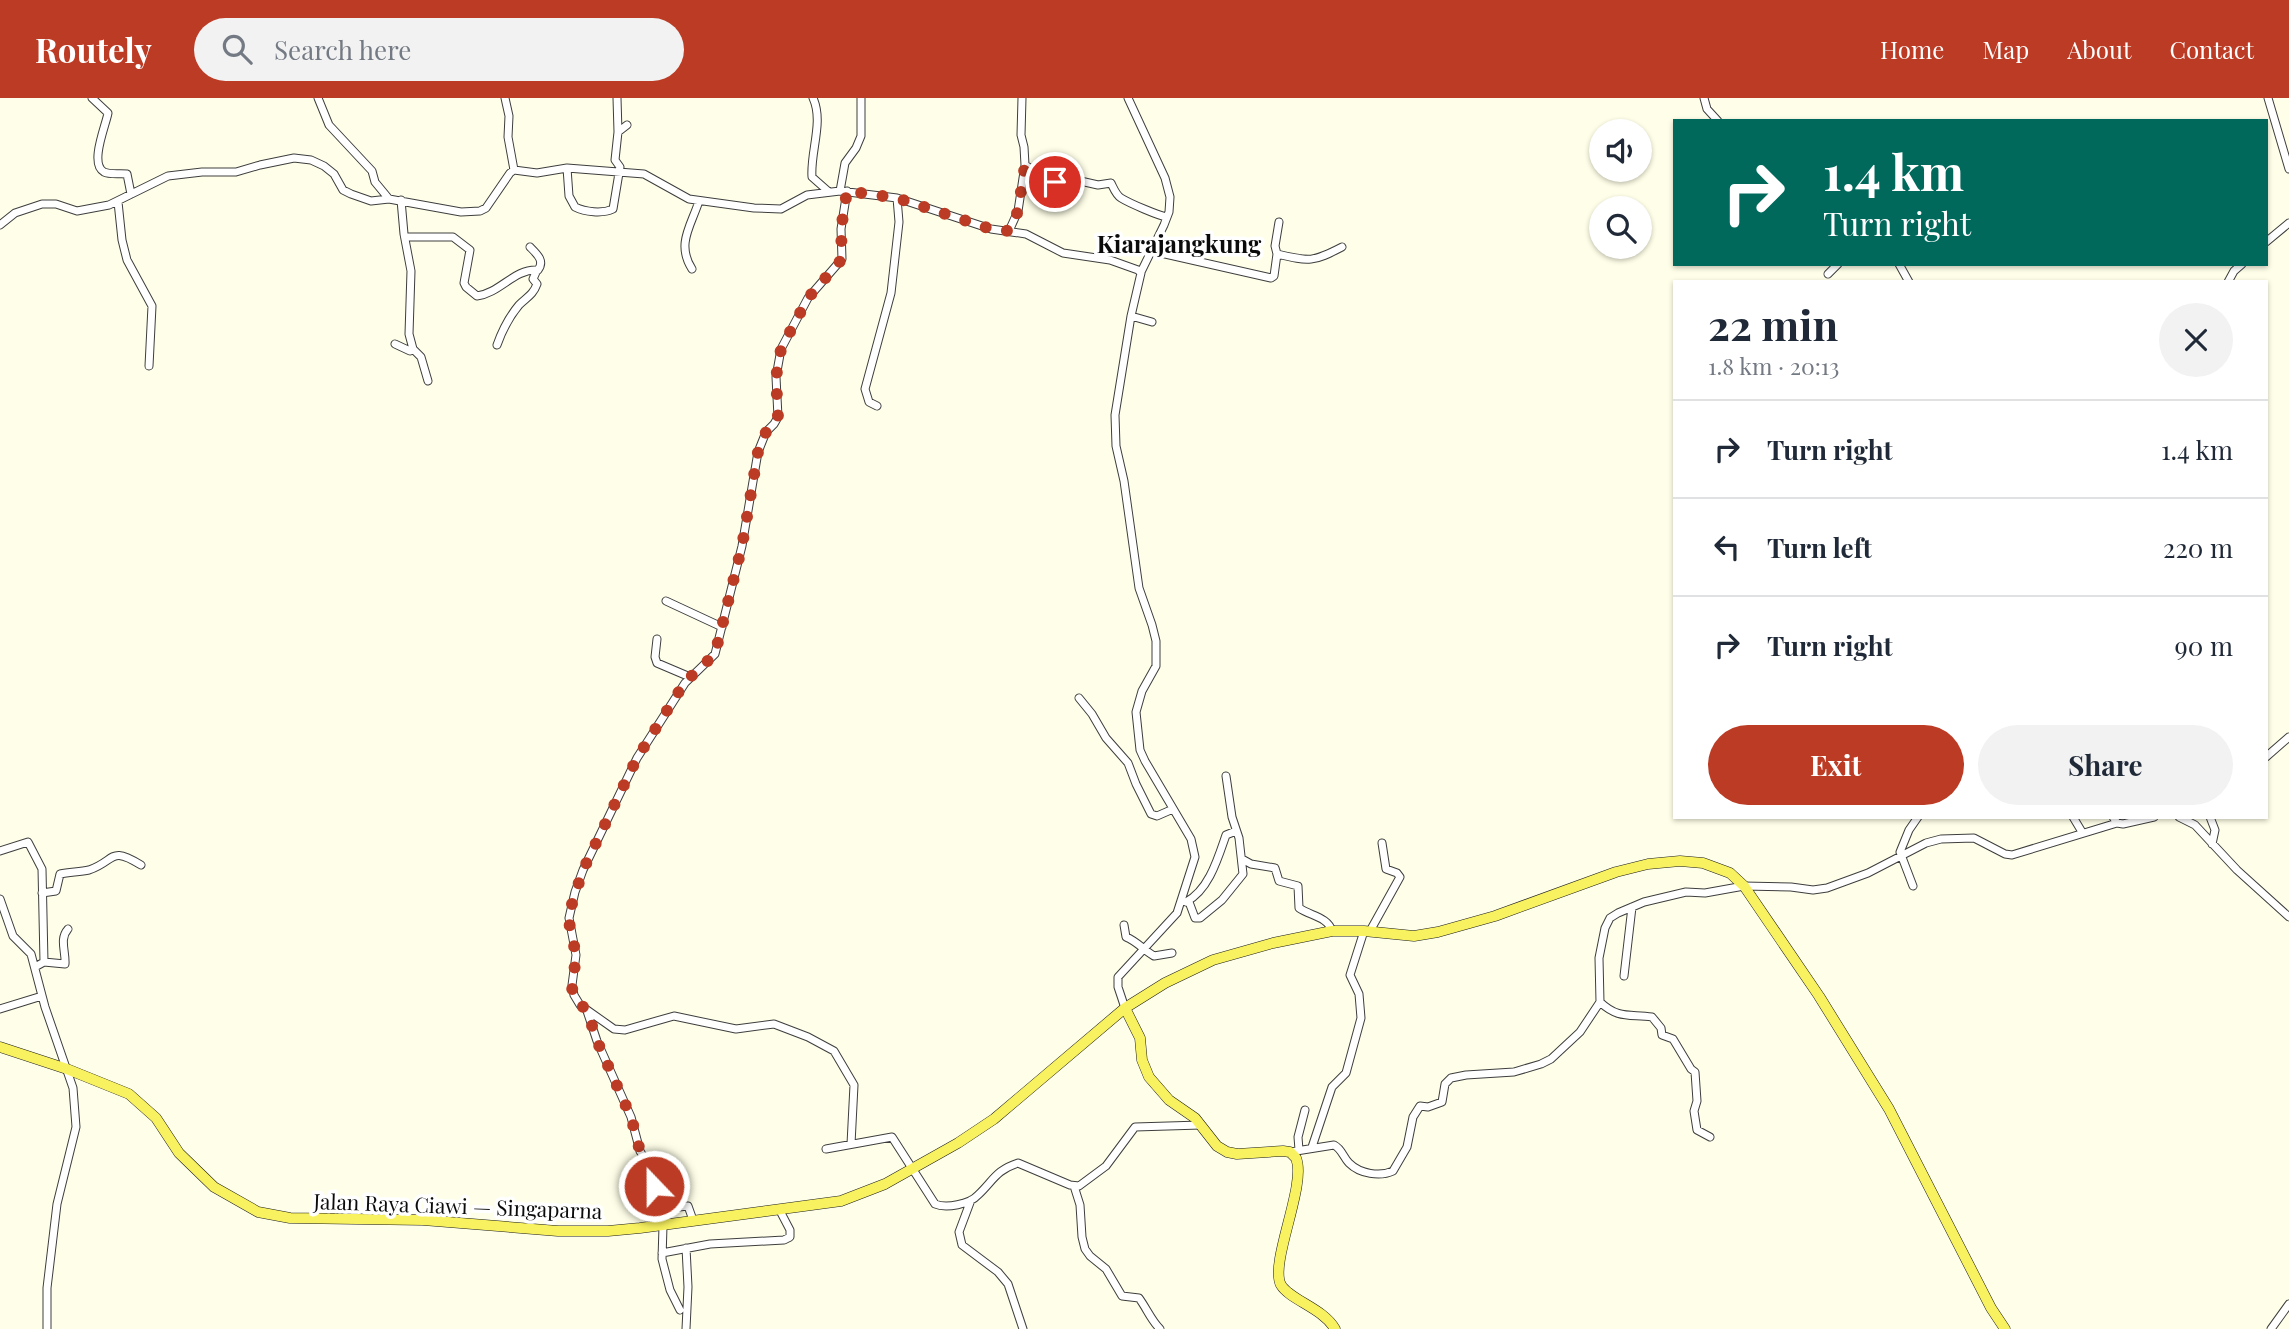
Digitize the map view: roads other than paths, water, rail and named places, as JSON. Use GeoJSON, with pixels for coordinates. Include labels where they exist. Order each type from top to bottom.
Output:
{"type":"FeatureCollection","features":[{"type":"Feature","properties":{"kind":"main road","name":"Jalan Raya Ciawi — Singaparna"},"geometry":{"type":"LineString","coordinates":[[0,1047],[67,1069],[129,1094],[156,1118],[186,1161],[215,1188],[258,1212],[290,1218],[423,1220],[584,1231],[663,1226],[850,1198],[886,1184],[958,1143],[1000,1114],[1125,1008],[1165,983],[1213,960],[1273,943],[1332,932],[1367,931],[1418,936],[1495,916],[1616,872],[1648,864],[1680,861],[1703,863],[1730,873],[1745,886],[1819,996],[1889,1109],[2004,1329]]}},
{"type":"Feature","properties":{"kind":"main road"},"geometry":{"type":"LineString","coordinates":[[1125,1008],[1140,1038],[1142,1060],[1149,1077],[1169,1100],[1195,1118],[1217,1146],[1237,1154],[1294,1151],[1298,1167],[1280,1263],[1280,1281],[1285,1290],[1320,1312],[1335,1329]]}},
{"type":"Feature","properties":{"kind":"street"},"geometry":{"type":"LineString","coordinates":[[92,98],[108,114],[98,150],[100,167],[105,172],[127,174],[131,194]]}},
{"type":"Feature","properties":{"kind":"street"},"geometry":{"type":"LineString","coordinates":[[318,98],[329,125],[372,171],[375,182],[389,199]]}},
{"type":"Feature","properties":{"kind":"street"},"geometry":{"type":"LineString","coordinates":[[505,98],[509,116],[508,139],[514,170]]}},
{"type":"Feature","properties":{"kind":"street"},"geometry":{"type":"LineString","coordinates":[[567,168],[571,201],[575,208],[586,211],[612,209],[620,167],[615,160],[617,98]]}},
{"type":"Feature","properties":{"kind":"street"},"geometry":{"type":"LineString","coordinates":[[813,98],[817,126],[812,177],[829,192]]}},
{"type":"Feature","properties":{"kind":"street"},"geometry":{"type":"LineString","coordinates":[[851,1144],[854,1085],[835,1052],[778,1025],[731,1028],[677,1016],[619,1030],[578,1003],[572,988],[576,955],[569,918],[583,870],[637,758],[690,677],[714,656],[742,546],[758,452],[766,432],[778,417],[776,377],[781,349],[808,298],[842,259],[845,163],[861,136],[861,98]]}},
{"type":"Feature","properties":{"kind":"street"},"geometry":{"type":"LineString","coordinates":[[1009,231],[1018,211],[1025,165],[1021,135],[1022,98]]}},
{"type":"Feature","properties":{"kind":"street"},"geometry":{"type":"LineString","coordinates":[[1128,98],[1169,189],[1170,200],[1167,217],[1141,272],[1115,415],[1116,446],[1124,481],[1139,589],[1154,630],[1157,659],[1155,672],[1138,701],[1137,725],[1140,750],[1145,761],[1195,850],[1185,902],[1195,918],[1203,916],[1222,900],[1243,874],[1226,776]]}},
{"type":"Feature","properties":{"kind":"street"},"geometry":{"type":"LineString","coordinates":[[1704,98],[1707,109],[1716,119]]}},
{"type":"Feature","properties":{"kind":"street"},"geometry":{"type":"LineString","coordinates":[[2268,98],[2289,169]]}},
{"type":"Feature","properties":{"kind":"street"},"geometry":{"type":"LineString","coordinates":[[618,132],[627,125]]}},
{"type":"Feature","properties":{"kind":"street"},"geometry":{"type":"LineString","coordinates":[[0,225],[15,214],[42,204],[54,204],[77,211],[118,202],[168,176],[201,172],[233,173],[301,158],[318,162],[328,168],[343,190],[371,201],[401,200],[461,212],[480,211],[488,206],[514,170],[537,173],[567,168],[648,174],[681,195],[699,201],[779,209],[800,198],[829,192],[843,191],[897,198],[991,229],[1033,236],[1063,253],[1110,260],[1141,272]]}},
{"type":"Feature","properties":{"kind":"street"},"geometry":{"type":"LineString","coordinates":[[1025,165],[1052,181],[1076,180],[1098,186],[1111,183],[1122,199],[1167,217]]}},
{"type":"Feature","properties":{"kind":"street"},"geometry":{"type":"LineString","coordinates":[[877,406],[869,402],[865,389],[891,293],[898,230],[897,198]]}},
{"type":"Feature","properties":{"kind":"street"},"geometry":{"type":"LineString","coordinates":[[401,200],[411,271],[409,333],[413,349],[421,357],[428,381]]}},
{"type":"Feature","properties":{"kind":"street"},"geometry":{"type":"LineString","coordinates":[[692,269],[684,256],[684,246],[699,201]]}},
{"type":"Feature","properties":{"kind":"street"},"geometry":{"type":"LineString","coordinates":[[118,202],[127,260],[152,306],[149,366]]}},
{"type":"Feature","properties":{"kind":"street"},"geometry":{"type":"LineString","coordinates":[[1152,251],[1271,278],[1274,276],[1279,222]]}},
{"type":"Feature","properties":{"kind":"street"},"geometry":{"type":"LineString","coordinates":[[2268,241],[2289,223]]}},
{"type":"Feature","properties":{"kind":"street"},"geometry":{"type":"LineString","coordinates":[[405,237],[456,238],[470,250],[464,284],[477,296],[486,295],[524,271],[538,270]]}},
{"type":"Feature","properties":{"kind":"street"},"geometry":{"type":"LineString","coordinates":[[496,345],[501,332],[520,305],[533,294],[537,285],[533,278],[540,260],[530,247]]}},
{"type":"Feature","properties":{"kind":"street"},"geometry":{"type":"LineString","coordinates":[[1277,254],[1310,261],[1342,247]]}},
{"type":"Feature","properties":{"kind":"street"},"geometry":{"type":"LineString","coordinates":[[1828,274],[1836,266]]}},
{"type":"Feature","properties":{"kind":"street"},"geometry":{"type":"LineString","coordinates":[[2229,280],[2240,266]]}},
{"type":"Feature","properties":{"kind":"street"},"geometry":{"type":"LineString","coordinates":[[1131,316],[1152,322]]}},
{"type":"Feature","properties":{"kind":"street"},"geometry":{"type":"LineString","coordinates":[[395,344],[410,351],[413,349]]}},
{"type":"Feature","properties":{"kind":"street"},"geometry":{"type":"LineString","coordinates":[[666,601],[722,627]]}},
{"type":"Feature","properties":{"kind":"street"},"geometry":{"type":"LineString","coordinates":[[657,639],[656,662],[690,677]]}},
{"type":"Feature","properties":{"kind":"street"},"geometry":{"type":"LineString","coordinates":[[1079,698],[1106,738],[1128,763],[1151,814],[1157,816],[1173,809]]}},
{"type":"Feature","properties":{"kind":"street"},"geometry":{"type":"LineString","coordinates":[[2268,755],[2289,737]]}},
{"type":"Feature","properties":{"kind":"street"},"geometry":{"type":"LineString","coordinates":[[1913,886],[1900,858],[1900,852],[1906,835],[1917,819]]}},
{"type":"Feature","properties":{"kind":"street"},"geometry":{"type":"LineString","coordinates":[[2074,819],[2082,832]]}},
{"type":"Feature","properties":{"kind":"street"},"geometry":{"type":"LineString","coordinates":[[1305,1110],[1294,1151],[1336,1146],[1351,1165],[1361,1170],[1378,1174],[1393,1171],[1405,1151],[1415,1112],[1420,1106],[1428,1107],[1442,1102],[1448,1079],[1466,1075],[1514,1073],[1547,1062],[1580,1032],[1600,1002],[1599,958],[1605,928],[1611,918],[1632,907],[1671,894],[1704,893],[1745,886],[1820,890],[1868,873],[1926,843],[1941,839],[1979,840],[2012,855],[2115,820],[2123,824],[2145,819]]}},
{"type":"Feature","properties":{"kind":"street"},"geometry":{"type":"LineString","coordinates":[[2183,819],[2195,825],[2256,888],[2289,917]]}},
{"type":"Feature","properties":{"kind":"street"},"geometry":{"type":"LineString","coordinates":[[2211,819],[2216,830],[2212,844]]}},
{"type":"Feature","properties":{"kind":"street"},"geometry":{"type":"LineString","coordinates":[[1125,1008],[1118,987],[1118,977],[1210,876],[1226,835],[1236,831]]}},
{"type":"Feature","properties":{"kind":"street"},"geometry":{"type":"LineString","coordinates":[[0,851],[29,843],[41,868],[44,962]]}},
{"type":"Feature","properties":{"kind":"street"},"geometry":{"type":"LineString","coordinates":[[1312,1147],[1332,1087],[1346,1073],[1361,1017],[1359,994],[1350,975],[1367,931],[1400,877],[1386,869],[1382,843]]}},
{"type":"Feature","properties":{"kind":"street"},"geometry":{"type":"LineString","coordinates":[[42,893],[56,891],[60,874],[90,869],[114,855],[126,856],[141,865]]}},
{"type":"Feature","properties":{"kind":"street"},"geometry":{"type":"LineString","coordinates":[[1242,859],[1251,864],[1275,868],[1279,881],[1298,887],[1299,908],[1323,919],[1330,925],[1332,932]]}},
{"type":"Feature","properties":{"kind":"street"},"geometry":{"type":"LineString","coordinates":[[0,899],[13,936],[31,954],[73,1088],[76,1127],[57,1205],[46,1300],[47,1329]]}},
{"type":"Feature","properties":{"kind":"street"},"geometry":{"type":"LineString","coordinates":[[1624,976],[1632,907]]}},
{"type":"Feature","properties":{"kind":"street"},"geometry":{"type":"LineString","coordinates":[[1124,925],[1126,937],[1138,942],[1145,950],[1157,957],[1172,953]]}},
{"type":"Feature","properties":{"kind":"street"},"geometry":{"type":"LineString","coordinates":[[35,967],[44,962],[65,964],[63,931]]}},
{"type":"Feature","properties":{"kind":"street"},"geometry":{"type":"LineString","coordinates":[[0,1009],[42,996]]}},
{"type":"Feature","properties":{"kind":"street"},"geometry":{"type":"LineString","coordinates":[[1600,1002],[1618,1015],[1652,1017],[1660,1026],[1662,1035],[1674,1039],[1695,1072],[1697,1101],[1694,1107],[1697,1129],[1710,1137]]}},
{"type":"Feature","properties":{"kind":"street"},"geometry":{"type":"LineString","coordinates":[[587,1010],[597,1041],[631,1117],[640,1151],[649,1165],[654,1186],[659,1193],[663,1226],[662,1253],[670,1290],[680,1310]]}},
{"type":"Feature","properties":{"kind":"street"},"geometry":{"type":"LineString","coordinates":[[825,1149],[892,1137],[937,1206],[946,1207],[977,1197],[996,1174],[1019,1163],[1074,1186],[1081,1185],[1106,1166],[1135,1127],[1201,1125]]}},
{"type":"Feature","properties":{"kind":"street"},"geometry":{"type":"LineString","coordinates":[[1074,1186],[1080,1205],[1082,1239],[1087,1253],[1106,1269],[1122,1296],[1139,1297],[1152,1321],[1160,1329]]}},
{"type":"Feature","properties":{"kind":"street"},"geometry":{"type":"LineString","coordinates":[[971,1200],[959,1230],[962,1245],[999,1273],[1008,1284],[1023,1329]]}},
{"type":"Feature","properties":{"kind":"street"},"geometry":{"type":"LineString","coordinates":[[661,1209],[688,1206],[693,1220]]}},
{"type":"Feature","properties":{"kind":"street"},"geometry":{"type":"LineString","coordinates":[[662,1253],[710,1244],[775,1242],[786,1239],[790,1237],[790,1230],[779,1209]]}},
{"type":"Feature","properties":{"kind":"street"},"geometry":{"type":"LineString","coordinates":[[686,1248],[686,1329]]}},
{"type":"Feature","properties":{"kind":"street"},"geometry":{"type":"LineString","coordinates":[[2271,1329],[2289,1304]]}},
{"type":"Feature","properties":{"kind":"district","name":"Kiarajangkung"},"geometry":{"type":"Point","coordinates":[1179,243]}}]}
